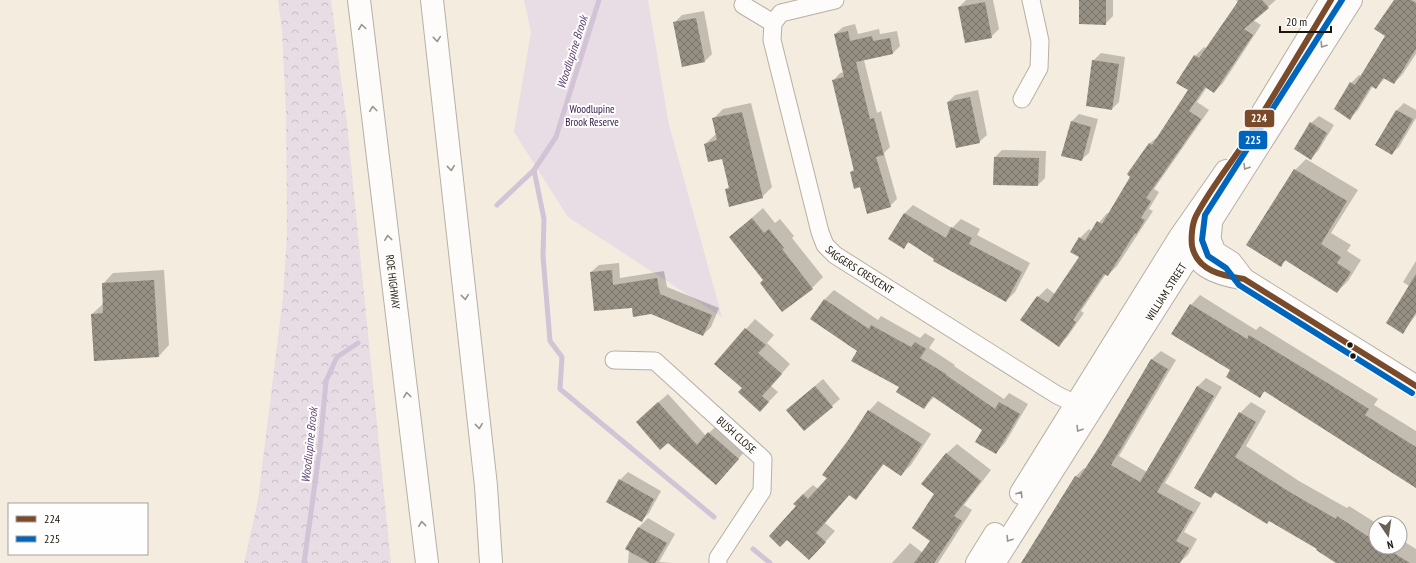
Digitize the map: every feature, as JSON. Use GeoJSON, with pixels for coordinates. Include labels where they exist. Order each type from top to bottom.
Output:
{"type":"FeatureCollection","features":[{"type":"Feature","properties":{"kind":"main road","name":"ROE HIGHWAY"},"geometry":{"type":"LineString","coordinates":[[359,0],[427,563]]}},
{"type":"Feature","properties":{"kind":"main road"},"geometry":{"type":"LineString","coordinates":[[432,0],[486,486],[491,563]]}},
{"type":"Feature","properties":{"kind":"main road","name":"WILLIAM STREET"},"geometry":{"type":"LineString","coordinates":[[1325,26],[1331,0]]}},
{"type":"Feature","properties":{"kind":"main road","name":"WILLIAM STREET"},"geometry":{"type":"LineString","coordinates":[[977,563],[1083,408],[1119,334],[1180,237],[1203,218],[1325,26],[1351,0]]}},
{"type":"Feature","properties":{"kind":"main road","name":"WILLIAM STREET"},"geometry":{"type":"LineString","coordinates":[[994,563],[1093,390],[1123,346],[1150,316],[1173,280],[1200,250],[1203,218]]}},
{"type":"Feature","properties":{"kind":"main road"},"geometry":{"type":"LineString","coordinates":[[1119,334],[1146,308],[1185,243],[1200,250]]}},
{"type":"Feature","properties":{"kind":"street"},"geometry":{"type":"LineString","coordinates":[[743,5],[773,24],[781,14],[835,0]]}},
{"type":"Feature","properties":{"kind":"street"},"geometry":{"type":"LineString","coordinates":[[1022,99],[1039,68],[1040,41],[1031,0]]}},
{"type":"Feature","properties":{"kind":"street"},"geometry":{"type":"LineString","coordinates":[[1318,0],[1318,12],[1325,26],[1340,12],[1339,0]]}},
{"type":"Feature","properties":{"kind":"street","name":"SAGGERS CRESCENT"},"geometry":{"type":"LineString","coordinates":[[773,24],[772,40],[820,232],[825,245],[835,255],[1057,395],[1083,408]]}},
{"type":"Feature","properties":{"kind":"street"},"geometry":{"type":"LineString","coordinates":[[1200,250],[1231,262],[1244,279],[1416,386]]}},
{"type":"Feature","properties":{"kind":"street","name":"BUSH CLOSE"},"geometry":{"type":"LineString","coordinates":[[614,360],[655,361],[763,459],[762,491],[718,558],[718,563]]}},
{"type":"Feature","properties":{"kind":"green space"},"geometry":{"type":"Polygon","coordinates":[[[278,0],[331,0],[347,124],[391,563],[244,563],[258,500],[283,297],[287,233],[286,115],[282,31],[278,0]]]}},
{"type":"Feature","properties":{"kind":"green space","name":"Woodlupine Brook Reserve"},"geometry":{"type":"Polygon","coordinates":[[[524,0],[648,0],[669,125],[722,317],[568,217],[514,132],[531,32],[524,0]]]}},
{"type":"Feature","properties":{"kind":"building"},"geometry":{"type":"Polygon","coordinates":[[[1079,0],[1106,0],[1106,25],[1079,24],[1079,0]]]}},
{"type":"Feature","properties":{"kind":"building"},"geometry":{"type":"Polygon","coordinates":[[[1239,0],[1262,0],[1269,8],[1244,29],[1253,35],[1214,93],[1205,87],[1189,111],[1201,119],[1146,198],[1151,201],[1141,218],[1145,220],[1108,276],[1104,274],[1073,320],[1076,322],[1059,347],[1020,320],[1037,296],[1048,303],[1079,257],[1070,252],[1079,237],[1085,241],[1097,221],[1102,224],[1130,177],[1127,174],[1149,143],[1152,145],[1188,90],[1176,83],[1194,55],[1199,58],[1239,0]]]}},
{"type":"Feature","properties":{"kind":"building"},"geometry":{"type":"Polygon","coordinates":[[[1394,0],[1411,0],[1416,3],[1416,49],[1394,84],[1383,78],[1376,89],[1371,86],[1350,120],[1334,109],[1350,82],[1355,85],[1385,36],[1374,29],[1394,0]]]}},
{"type":"Feature","properties":{"kind":"building"},"geometry":{"type":"Polygon","coordinates":[[[985,2],[992,38],[965,43],[958,7],[985,2]]]}},
{"type":"Feature","properties":{"kind":"building"},"geometry":{"type":"Polygon","coordinates":[[[696,18],[705,62],[682,67],[673,22],[696,18]]]}},
{"type":"Feature","properties":{"kind":"building"},"geometry":{"type":"Polygon","coordinates":[[[848,31],[850,41],[872,36],[873,41],[890,38],[893,54],[856,62],[870,119],[874,118],[884,155],[876,157],[891,207],[867,214],[860,187],[854,189],[850,172],[854,171],[832,80],[844,77],[834,34],[848,31]]]}},
{"type":"Feature","properties":{"kind":"building"},"geometry":{"type":"Polygon","coordinates":[[[1092,60],[1119,64],[1112,110],[1086,106],[1092,60]]]}},
{"type":"Feature","properties":{"kind":"building"},"geometry":{"type":"Polygon","coordinates":[[[970,97],[980,143],[956,148],[947,102],[970,97]]]}},
{"type":"Feature","properties":{"kind":"building"},"geometry":{"type":"Polygon","coordinates":[[[1396,110],[1413,119],[1392,155],[1375,145],[1396,110]]]}},
{"type":"Feature","properties":{"kind":"building"},"geometry":{"type":"Polygon","coordinates":[[[742,112],[763,198],[729,207],[725,189],[729,188],[722,159],[708,162],[704,144],[717,140],[712,118],[742,112]]]}},
{"type":"Feature","properties":{"kind":"building"},"geometry":{"type":"Polygon","coordinates":[[[1071,121],[1091,127],[1082,161],[1061,156],[1071,121]]]}},
{"type":"Feature","properties":{"kind":"building"},"geometry":{"type":"Polygon","coordinates":[[[1310,122],[1327,133],[1311,160],[1294,149],[1310,122]]]}},
{"type":"Feature","properties":{"kind":"building"},"geometry":{"type":"Polygon","coordinates":[[[994,157],[1039,158],[1038,186],[993,185],[994,157]]]}},
{"type":"Feature","properties":{"kind":"building"},"geometry":{"type":"Polygon","coordinates":[[[1294,169],[1347,201],[1321,244],[1341,257],[1337,263],[1351,272],[1337,293],[1285,260],[1281,267],[1246,245],[1294,169]]]}},
{"type":"Feature","properties":{"kind":"building"},"geometry":{"type":"Polygon","coordinates":[[[904,213],[946,238],[951,227],[972,238],[969,244],[1022,272],[1006,302],[933,261],[934,259],[908,242],[904,249],[888,239],[904,213]]]}},
{"type":"Feature","properties":{"kind":"building"},"geometry":{"type":"Polygon","coordinates":[[[752,218],[764,233],[769,229],[784,248],[782,249],[813,289],[782,312],[760,283],[763,280],[729,237],[752,218]]]}},
{"type":"Feature","properties":{"kind":"building"},"geometry":{"type":"Polygon","coordinates":[[[612,270],[613,285],[657,278],[660,294],[712,315],[703,336],[651,314],[633,317],[632,308],[594,311],[590,272],[612,270]]]}},
{"type":"Feature","properties":{"kind":"building"},"geometry":{"type":"Polygon","coordinates":[[[1416,274],[1416,312],[1403,334],[1386,323],[1416,274]]]}},
{"type":"Feature","properties":{"kind":"building"},"geometry":{"type":"Polygon","coordinates":[[[154,280],[159,357],[94,361],[91,314],[103,313],[102,283],[154,280]]]}},
{"type":"Feature","properties":{"kind":"building"},"geometry":{"type":"Polygon","coordinates":[[[824,299],[869,329],[871,325],[911,347],[915,342],[926,349],[920,358],[946,374],[995,409],[999,402],[1020,414],[996,454],[975,442],[982,430],[932,396],[924,409],[896,392],[899,387],[851,361],[857,351],[810,319],[824,299]]]}},
{"type":"Feature","properties":{"kind":"building"},"geometry":{"type":"Polygon","coordinates":[[[1190,304],[1247,339],[1249,335],[1369,409],[1365,415],[1416,447],[1416,488],[1264,391],[1260,398],[1226,377],[1230,370],[1171,334],[1190,304]]]}},
{"type":"Feature","properties":{"kind":"building"},"geometry":{"type":"Polygon","coordinates":[[[745,328],[766,345],[758,353],[782,374],[762,396],[769,402],[760,412],[738,392],[742,388],[714,364],[745,328]]]}},
{"type":"Feature","properties":{"kind":"building"},"geometry":{"type":"Polygon","coordinates":[[[1151,359],[1168,369],[1111,465],[1140,482],[1197,386],[1214,396],[1157,492],[1193,512],[1176,541],[1189,548],[1180,563],[1021,563],[1075,476],[1079,478],[1103,441],[1151,359]]]}},
{"type":"Feature","properties":{"kind":"building"},"geometry":{"type":"Polygon","coordinates":[[[815,386],[833,407],[804,431],[786,410],[815,386]]]}},
{"type":"Feature","properties":{"kind":"building"},"geometry":{"type":"Polygon","coordinates":[[[658,402],[697,445],[708,432],[739,459],[716,485],[668,443],[660,450],[636,422],[658,402]]]}},
{"type":"Feature","properties":{"kind":"building"},"geometry":{"type":"Polygon","coordinates":[[[868,410],[922,444],[901,476],[883,464],[856,500],[849,495],[816,533],[826,542],[809,560],[787,540],[780,547],[769,536],[796,506],[793,504],[803,494],[808,499],[827,478],[822,475],[849,439],[868,410]]]}},
{"type":"Feature","properties":{"kind":"building"},"geometry":{"type":"Polygon","coordinates":[[[1239,412],[1256,422],[1235,457],[1288,491],[1336,519],[1337,516],[1368,537],[1368,555],[1397,555],[1410,563],[1336,563],[1316,550],[1317,549],[1269,521],[1267,524],[1215,492],[1211,498],[1194,488],[1239,412]]]}},
{"type":"Feature","properties":{"kind":"building"},"geometry":{"type":"Polygon","coordinates":[[[946,453],[981,481],[954,516],[962,521],[934,563],[914,563],[930,541],[912,528],[934,494],[921,484],[946,453]]]}},
{"type":"Feature","properties":{"kind":"building"},"geometry":{"type":"Polygon","coordinates":[[[619,479],[654,499],[642,522],[606,502],[619,479]]]}},
{"type":"Feature","properties":{"kind":"building"},"geometry":{"type":"Polygon","coordinates":[[[638,527],[667,543],[655,563],[650,563],[625,549],[638,527]]]}},
{"type":"Feature","properties":{"kind":"waterway","name":"Woodlupine Brook"},"geometry":{"type":"LineString","coordinates":[[497,205],[534,170],[556,137],[599,0]]}},
{"type":"Feature","properties":{"kind":"waterway"},"geometry":{"type":"LineString","coordinates":[[534,170],[544,219],[543,256],[550,341],[562,357],[560,389],[714,517]]}},
{"type":"Feature","properties":{"kind":"waterway","name":"Woodlupine Brook"},"geometry":{"type":"LineString","coordinates":[[304,563],[320,447],[326,381],[337,357],[358,343]]}},
{"type":"Feature","properties":{"kind":"waterway"},"geometry":{"type":"LineString","coordinates":[[753,549],[770,563]]}},
{"type":"Feature","properties":{"kind":"transit line","name":"224"},"geometry":{"type":"LineString","coordinates":[[1331,0],[1246,140],[1196,216],[1192,235],[1192,246],[1199,261],[1205,267],[1220,274],[1244,279],[1416,386]]}},
{"type":"Feature","properties":{"kind":"transit line","name":"225"},"geometry":{"type":"LineString","coordinates":[[1342,0],[1205,215],[1202,240],[1208,256],[1226,268],[1239,285],[1412,393]]}}]}
